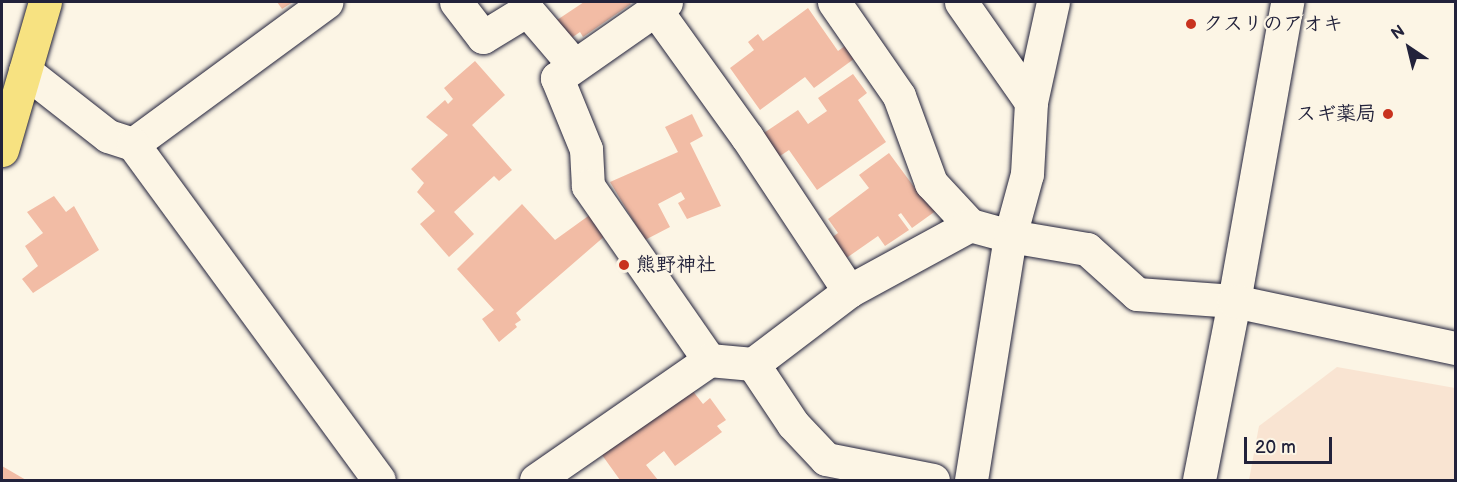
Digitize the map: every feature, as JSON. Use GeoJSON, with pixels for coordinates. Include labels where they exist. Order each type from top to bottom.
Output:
{"type":"FeatureCollection","features":[{"type":"Feature","properties":{"kind":"highway"},"geometry":{"type":"LineString","coordinates":[[2,150],[45,2]]}},
{"type":"Feature","properties":{"kind":"street"},"geometry":{"type":"LineString","coordinates":[[133,144],[326,2]]}},
{"type":"Feature","properties":{"kind":"street"},"geometry":{"type":"LineString","coordinates":[[456,2],[483,37],[527,10],[574,65]]}},
{"type":"Feature","properties":{"kind":"street"},"geometry":{"type":"LineString","coordinates":[[834,2],[898,96],[931,183],[970,225],[1010,236],[1087,249],[1137,294],[1234,301],[1455,348]]}},
{"type":"Feature","properties":{"kind":"street"},"geometry":{"type":"LineString","coordinates":[[961,2],[1031,102]]}},
{"type":"Feature","properties":{"kind":"street"},"geometry":{"type":"LineString","coordinates":[[970,480],[1010,236],[1027,174],[1031,102],[1053,2]]}},
{"type":"Feature","properties":{"kind":"street"},"geometry":{"type":"LineString","coordinates":[[1199,480],[1234,301],[1287,2]]}},
{"type":"Feature","properties":{"kind":"street"},"geometry":{"type":"LineString","coordinates":[[709,360],[588,186],[586,149],[557,78],[661,5],[849,291]]}},
{"type":"Feature","properties":{"kind":"street"},"geometry":{"type":"LineString","coordinates":[[25,71],[108,136],[133,144],[379,480]]}},
{"type":"Feature","properties":{"kind":"street"},"geometry":{"type":"LineString","coordinates":[[553,476],[709,360],[753,364],[849,291],[970,225]]}},
{"type":"Feature","properties":{"kind":"street"},"geometry":{"type":"LineString","coordinates":[[753,364],[793,424],[826,459],[933,480]]}},
{"type":"Feature","properties":{"kind":"shaded area"},"geometry":{"type":"Polygon","coordinates":[[[1337,367],[1455,388],[1455,480],[1249,480],[1259,426],[1337,367]]]}},
{"type":"Feature","properties":{"kind":"building"},"geometry":{"type":"Polygon","coordinates":[[[277,2],[293,2],[282,9],[277,2]]]}},
{"type":"Feature","properties":{"kind":"building"},"geometry":{"type":"Polygon","coordinates":[[[584,2],[629,2],[631,4],[583,37],[580,32],[570,39],[557,20],[584,2]]]}},
{"type":"Feature","properties":{"kind":"building"},"geometry":{"type":"Polygon","coordinates":[[[808,8],[838,51],[849,43],[858,56],[814,88],[805,77],[760,110],[730,68],[754,50],[748,42],[758,34],[763,41],[808,8]]]}},
{"type":"Feature","properties":{"kind":"building"},"geometry":{"type":"Polygon","coordinates":[[[475,61],[505,95],[472,125],[512,170],[499,181],[494,176],[454,212],[474,234],[449,257],[420,224],[435,211],[417,192],[424,183],[411,169],[448,135],[426,117],[445,100],[448,104],[453,99],[444,88],[475,61]]]}},
{"type":"Feature","properties":{"kind":"building"},"geometry":{"type":"Polygon","coordinates":[[[853,74],[867,93],[858,100],[886,142],[817,190],[789,150],[774,160],[758,137],[798,110],[808,124],[827,111],[818,98],[853,74]]]}},
{"type":"Feature","properties":{"kind":"building"},"geometry":{"type":"Polygon","coordinates":[[[692,114],[703,136],[690,143],[721,206],[687,219],[678,203],[685,199],[681,192],[658,204],[670,227],[645,240],[610,182],[678,152],[665,127],[692,114]]]}},
{"type":"Feature","properties":{"kind":"building"},"geometry":{"type":"Polygon","coordinates":[[[889,153],[920,195],[944,205],[912,228],[901,213],[898,215],[909,230],[885,246],[878,236],[845,259],[830,239],[838,233],[828,219],[869,188],[859,175],[889,153]]]}},
{"type":"Feature","properties":{"kind":"building"},"geometry":{"type":"Polygon","coordinates":[[[54,196],[66,212],[74,206],[99,250],[33,293],[22,279],[38,266],[25,246],[43,233],[27,212],[54,196]]]}},
{"type":"Feature","properties":{"kind":"building"},"geometry":{"type":"Polygon","coordinates":[[[522,204],[555,240],[591,214],[606,235],[516,313],[521,320],[515,324],[517,327],[499,342],[482,319],[494,310],[457,269],[522,204]]]}},
{"type":"Feature","properties":{"kind":"building"},"geometry":{"type":"Polygon","coordinates":[[[692,390],[703,404],[710,398],[726,420],[717,426],[722,432],[675,466],[664,451],[646,465],[658,480],[620,480],[602,455],[692,390]]]}},
{"type":"Feature","properties":{"kind":"building"},"geometry":{"type":"Polygon","coordinates":[[[2,466],[26,480],[2,480],[2,466]]]}},
{"type":"Feature","properties":{"kind":"place","name":"クスリのアオキ"},"geometry":{"type":"Point","coordinates":[1191,24]}},
{"type":"Feature","properties":{"kind":"place","name":"スギ薬局"},"geometry":{"type":"Point","coordinates":[1388,114]}},
{"type":"Feature","properties":{"kind":"place","name":"熊野神社"},"geometry":{"type":"Point","coordinates":[624,265]}}]}
